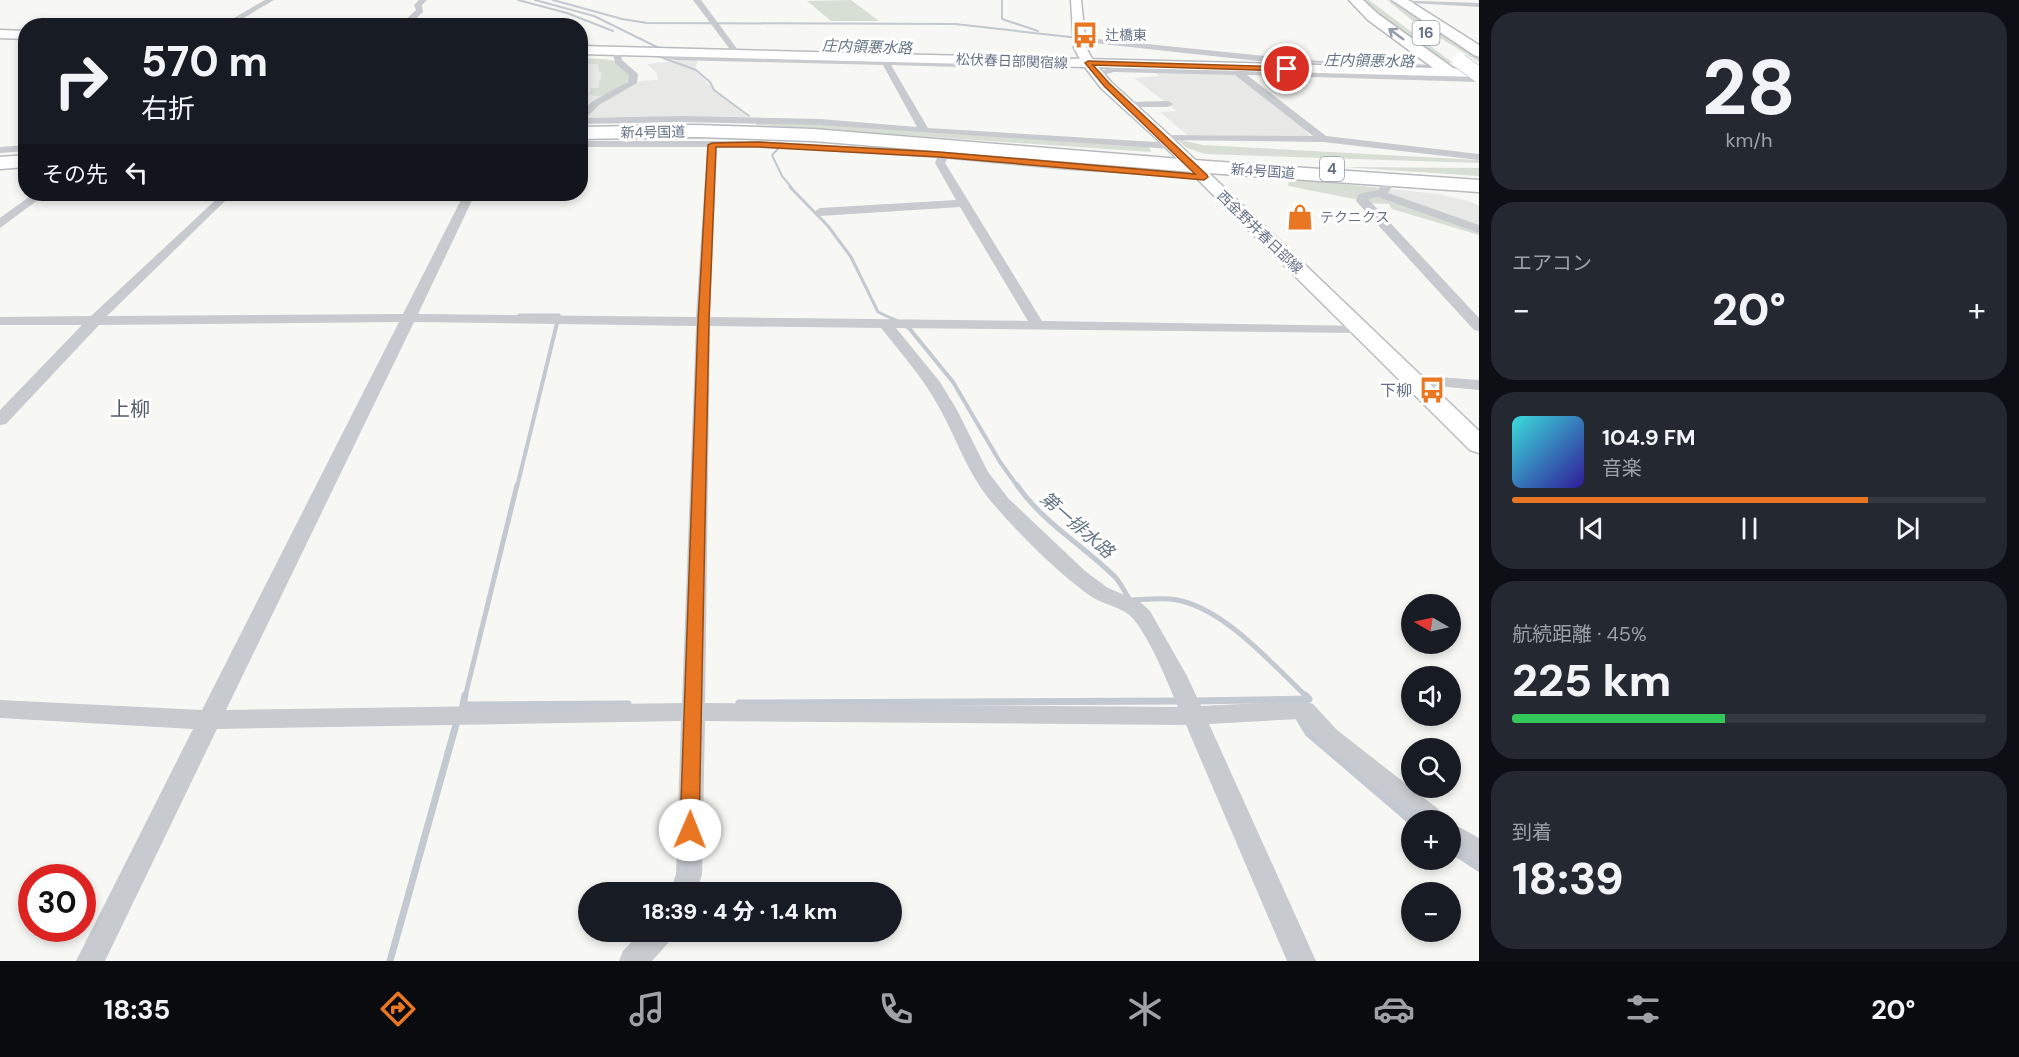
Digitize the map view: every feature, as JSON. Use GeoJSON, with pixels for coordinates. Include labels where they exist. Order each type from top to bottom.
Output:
{"type":"FeatureCollection","features":[{"type":"Feature","properties":{"kind":"highway","name":"16"},"geometry":{"type":"LineString","coordinates":[[1356,0],[1373,17],[1463,71]]}},
{"type":"Feature","properties":{"kind":"highway","name":"16"},"geometry":{"type":"LineString","coordinates":[[1375,0],[1463,71]]}},
{"type":"Feature","properties":{"kind":"highway","name":"16"},"geometry":{"type":"LineString","coordinates":[[1382,0],[1463,71]]}},
{"type":"Feature","properties":{"kind":"highway","name":"16"},"geometry":{"type":"LineString","coordinates":[[1399,0],[1463,71]]}},
{"type":"Feature","properties":{"kind":"highway","name":"新4号国道"},"geometry":{"type":"LineString","coordinates":[[588,118],[756,126],[941,149]]}},
{"type":"Feature","properties":{"kind":"highway","name":"新4号国道"},"geometry":{"type":"LineString","coordinates":[[588,133],[751,132],[941,149],[1183,157],[1479,178]]}},
{"type":"Feature","properties":{"kind":"highway"},"geometry":{"type":"LineString","coordinates":[[0,155],[18,154]]}},
{"type":"Feature","properties":{"kind":"highway","name":"新4号国道"},"geometry":{"type":"LineString","coordinates":[[1183,157],[1479,186]]}},
{"type":"Feature","properties":{"kind":"highway"},"geometry":{"type":"LineString","coordinates":[[1183,157],[1479,166]]}},
{"type":"Feature","properties":{"kind":"highway","name":"4"},"geometry":{"type":"LineString","coordinates":[[1183,157],[1230,172],[1382,189],[1479,195]]}},
{"type":"Feature","properties":{"kind":"highway"},"geometry":{"type":"LineString","coordinates":[[0,163],[18,162]]}},
{"type":"Feature","properties":{"kind":"main road","name":"西金野井春日部線"},"geometry":{"type":"LineString","coordinates":[[1076,0],[1078,39],[1088,63],[1106,85],[1479,445]]}},
{"type":"Feature","properties":{"kind":"main road"},"geometry":{"type":"LineString","coordinates":[[0,34],[18,35]]}},
{"type":"Feature","properties":{"kind":"main road","name":"松伏春日部関宿線"},"geometry":{"type":"LineString","coordinates":[[588,50],[884,60],[1463,71]]}},
{"type":"Feature","properties":{"kind":"street"},"geometry":{"type":"LineString","coordinates":[[238,18],[270,0]]}},
{"type":"Feature","properties":{"kind":"street"},"geometry":{"type":"LineString","coordinates":[[412,18],[420,10],[418,5],[423,0]]}},
{"type":"Feature","properties":{"kind":"street"},"geometry":{"type":"LineString","coordinates":[[697,0],[737,54]]}},
{"type":"Feature","properties":{"kind":"street"},"geometry":{"type":"LineString","coordinates":[[1394,0],[1479,5]]}},
{"type":"Feature","properties":{"kind":"street"},"geometry":{"type":"LineString","coordinates":[[1078,39],[1278,62],[1463,71]]}},
{"type":"Feature","properties":{"kind":"street"},"geometry":{"type":"LineString","coordinates":[[588,112],[596,103],[627,87],[635,77],[618,61],[616,50]]}},
{"type":"Feature","properties":{"kind":"street"},"geometry":{"type":"LineString","coordinates":[[660,52],[676,57],[884,60],[924,130]]}},
{"type":"Feature","properties":{"kind":"street"},"geometry":{"type":"LineString","coordinates":[[1103,72],[1114,69],[1238,73],[1463,71]]}},
{"type":"Feature","properties":{"kind":"street"},"geometry":{"type":"LineString","coordinates":[[1238,73],[1281,104],[1323,139]]}},
{"type":"Feature","properties":{"kind":"street"},"geometry":{"type":"LineString","coordinates":[[1128,105],[1168,104]]}},
{"type":"Feature","properties":{"kind":"street"},"geometry":{"type":"LineString","coordinates":[[588,118],[820,122],[924,130],[1183,157],[1323,139],[1479,157]]}},
{"type":"Feature","properties":{"kind":"street"},"geometry":{"type":"LineString","coordinates":[[588,142],[740,144]]}},
{"type":"Feature","properties":{"kind":"street"},"geometry":{"type":"LineString","coordinates":[[588,142],[941,149],[940,163],[1037,324]]}},
{"type":"Feature","properties":{"kind":"street"},"geometry":{"type":"LineString","coordinates":[[687,882],[689,874],[692,718],[694,712],[703,321],[712,145]]}},
{"type":"Feature","properties":{"kind":"street"},"geometry":{"type":"LineString","coordinates":[[0,150],[18,149]]}},
{"type":"Feature","properties":{"kind":"street"},"geometry":{"type":"LineString","coordinates":[[0,168],[18,167]]}},
{"type":"Feature","properties":{"kind":"street"},"geometry":{"type":"LineString","coordinates":[[1479,229],[1382,189],[1363,196],[1362,201],[1479,327]]}},
{"type":"Feature","properties":{"kind":"street"},"geometry":{"type":"LineString","coordinates":[[0,224],[31,201]]}},
{"type":"Feature","properties":{"kind":"street"},"geometry":{"type":"LineString","coordinates":[[0,420],[95,320],[218,201]]}},
{"type":"Feature","properties":{"kind":"street"},"geometry":{"type":"LineString","coordinates":[[90,961],[466,201]]}},
{"type":"Feature","properties":{"kind":"street"},"geometry":{"type":"LineString","coordinates":[[820,212],[962,203]]}},
{"type":"Feature","properties":{"kind":"street"},"geometry":{"type":"LineString","coordinates":[[0,321],[408,318],[1358,329]]}},
{"type":"Feature","properties":{"kind":"street"},"geometry":{"type":"LineString","coordinates":[[884,322],[932,382],[949,410],[980,472],[1001,502],[1078,576],[1101,593],[1132,606],[1143,616],[1176,676],[1302,961]]}},
{"type":"Feature","properties":{"kind":"street"},"geometry":{"type":"LineString","coordinates":[[1410,380],[1479,385]]}},
{"type":"Feature","properties":{"kind":"street"},"geometry":{"type":"LineString","coordinates":[[0,709],[208,720],[694,712],[1193,716],[1305,710],[1329,737],[1420,810]]}},
{"type":"Feature","properties":{"kind":"street"},"geometry":{"type":"LineString","coordinates":[[1461,841],[1479,853]]}},
{"type":"Feature","properties":{"kind":"street"},"geometry":{"type":"LineString","coordinates":[[633,961],[650,942]]}},
{"type":"Feature","properties":{"kind":"shaded area"},"geometry":{"type":"Polygon","coordinates":[[[851,0],[879,21],[831,21],[807,1],[851,0]]]}},
{"type":"Feature","properties":{"kind":"shaded area"},"geometry":{"type":"Polygon","coordinates":[[[1358,0],[1369,0],[1453,63],[1445,63],[1358,0]]]}},
{"type":"Feature","properties":{"kind":"shaded area"},"geometry":{"type":"Polygon","coordinates":[[[1387,0],[1397,1],[1479,54],[1479,62],[1413,21],[1387,0]]]}},
{"type":"Feature","properties":{"kind":"shaded area"},"geometry":{"type":"Polygon","coordinates":[[[698,58],[695,70],[714,90],[750,119],[588,119],[588,116],[597,106],[640,81],[658,80],[657,73],[647,64],[698,58]]]}},
{"type":"Feature","properties":{"kind":"shaded area"},"geometry":{"type":"Polygon","coordinates":[[[588,59],[613,60],[630,75],[588,108],[588,59]]]}},
{"type":"Feature","properties":{"kind":"shaded area"},"geometry":{"type":"Polygon","coordinates":[[[588,59],[603,59],[617,63],[628,72],[630,79],[622,87],[605,95],[589,94],[591,88],[598,88],[602,72],[599,72],[598,64],[588,64],[588,62],[594,62],[588,62],[588,59]]]}},
{"type":"Feature","properties":{"kind":"shaded area"},"geometry":{"type":"Polygon","coordinates":[[[1154,72],[1235,74],[1293,115],[1311,137],[1187,135],[1160,112],[1177,111],[1134,78],[1159,76],[1154,72]]]}},
{"type":"Feature","properties":{"kind":"shaded area"},"geometry":{"type":"Polygon","coordinates":[[[755,122],[820,123],[1149,146],[1151,152],[757,125],[755,122]]]}},
{"type":"Feature","properties":{"kind":"shaded area"},"geometry":{"type":"Polygon","coordinates":[[[1176,139],[1203,145],[1479,160],[1479,163],[1205,154],[1187,148],[1176,139]]]}},
{"type":"Feature","properties":{"kind":"shaded area"},"geometry":{"type":"Polygon","coordinates":[[[1343,167],[1479,168],[1479,176],[1478,176],[1343,167]]]}},
{"type":"Feature","properties":{"kind":"shaded area"},"geometry":{"type":"Polygon","coordinates":[[[1289,179],[1383,188],[1359,200],[1288,186],[1289,179]]]}},
{"type":"Feature","properties":{"kind":"shaded area"},"geometry":{"type":"Polygon","coordinates":[[[1391,189],[1439,194],[1471,202],[1479,206],[1479,227],[1382,195],[1391,189]]]}},
{"type":"Feature","properties":{"kind":"shaded area"},"geometry":{"type":"Polygon","coordinates":[[[1373,195],[1479,230],[1479,235],[1392,209],[1389,204],[1366,203],[1367,196],[1373,195]]]}},
{"type":"Feature","properties":{"kind":"waterway","name":"第一排水路"},"geometry":{"type":"LineString","coordinates":[[518,0],[580,18]]}},
{"type":"Feature","properties":{"kind":"waterway","name":"庄内領悪水路"},"geometry":{"type":"LineString","coordinates":[[535,0],[594,16],[663,50]]}},
{"type":"Feature","properties":{"kind":"waterway"},"geometry":{"type":"LineString","coordinates":[[553,0],[622,19],[647,23],[955,24],[1079,38]]}},
{"type":"Feature","properties":{"kind":"waterway"},"geometry":{"type":"LineString","coordinates":[[1002,0],[1002,19],[1038,31]]}},
{"type":"Feature","properties":{"kind":"waterway","name":"第一排水路"},"geometry":{"type":"LineString","coordinates":[[588,21],[613,31]]}},
{"type":"Feature","properties":{"kind":"waterway","name":"第一排水路"},"geometry":{"type":"LineString","coordinates":[[658,56],[696,70],[710,82],[714,90],[749,116]]}},
{"type":"Feature","properties":{"kind":"waterway"},"geometry":{"type":"LineString","coordinates":[[1299,61],[1434,66]]}},
{"type":"Feature","properties":{"kind":"waterway","name":"第一排水路"},"geometry":{"type":"LineString","coordinates":[[779,148],[772,155],[782,176],[792,188]]}},
{"type":"Feature","properties":{"kind":"waterway","name":"第一排水路"},"geometry":{"type":"LineString","coordinates":[[790,187],[828,226],[851,257],[878,312],[895,320]]}},
{"type":"Feature","properties":{"kind":"waterway"},"geometry":{"type":"LineString","coordinates":[[519,315],[559,315],[558,320]]}},
{"type":"Feature","properties":{"kind":"waterway"},"geometry":{"type":"LineString","coordinates":[[517,487],[558,319]]}},
{"type":"Feature","properties":{"kind":"waterway","name":"第一排水路"},"geometry":{"type":"LineString","coordinates":[[892,319],[897,321]]}},
{"type":"Feature","properties":{"kind":"waterway","name":"第一排水路"},"geometry":{"type":"LineString","coordinates":[[904,325],[909,328],[953,382],[1000,462],[1018,487]]}},
{"type":"Feature","properties":{"kind":"waterway"},"geometry":{"type":"LineString","coordinates":[[465,697],[517,485]]}},
{"type":"Feature","properties":{"kind":"waterway","name":"第一排水路"},"geometry":{"type":"LineString","coordinates":[[1017,485],[1039,511],[1115,577],[1130,600],[1177,600],[1195,605],[1213,614],[1263,654],[1307,697]]}},
{"type":"Feature","properties":{"kind":"waterway"},"geometry":{"type":"LineString","coordinates":[[465,695],[463,705],[628,704]]}},
{"type":"Feature","properties":{"kind":"waterway"},"geometry":{"type":"LineString","coordinates":[[1195,701],[1309,699],[1307,697]]}},
{"type":"Feature","properties":{"kind":"waterway"},"geometry":{"type":"LineString","coordinates":[[739,703],[1180,701]]}},
{"type":"Feature","properties":{"kind":"waterway","name":"第一排水路"},"geometry":{"type":"LineString","coordinates":[[1299,718],[1308,733],[1401,813]]}},
{"type":"Feature","properties":{"kind":"waterway"},"geometry":{"type":"LineString","coordinates":[[390,961],[457,721]]}},
{"type":"Feature","properties":{"kind":"waterway","name":"第一排水路"},"geometry":{"type":"LineString","coordinates":[[1461,856],[1479,868]]}},
{"type":"Feature","properties":{"kind":"place","name":"辻橋東"},"geometry":{"type":"Point","coordinates":[1085,35]}},
{"type":"Feature","properties":{"kind":"place","name":"テクニクス"},"geometry":{"type":"Point","coordinates":[1300,217]}},
{"type":"Feature","properties":{"kind":"place","name":"下柳"},"geometry":{"type":"Point","coordinates":[1432,390]}},
{"type":"Feature","properties":{"kind":"district","name":"上柳"},"geometry":{"type":"Point","coordinates":[130,409]}},
{"type":"Feature","properties":{"kind":"route"},"geometry":{"type":"LineString","coordinates":[[690,830],[703,321],[712,145],[758,144],[939,154],[1064,167],[1204,177],[1106,85],[1088,63],[1287,69]]}}]}
